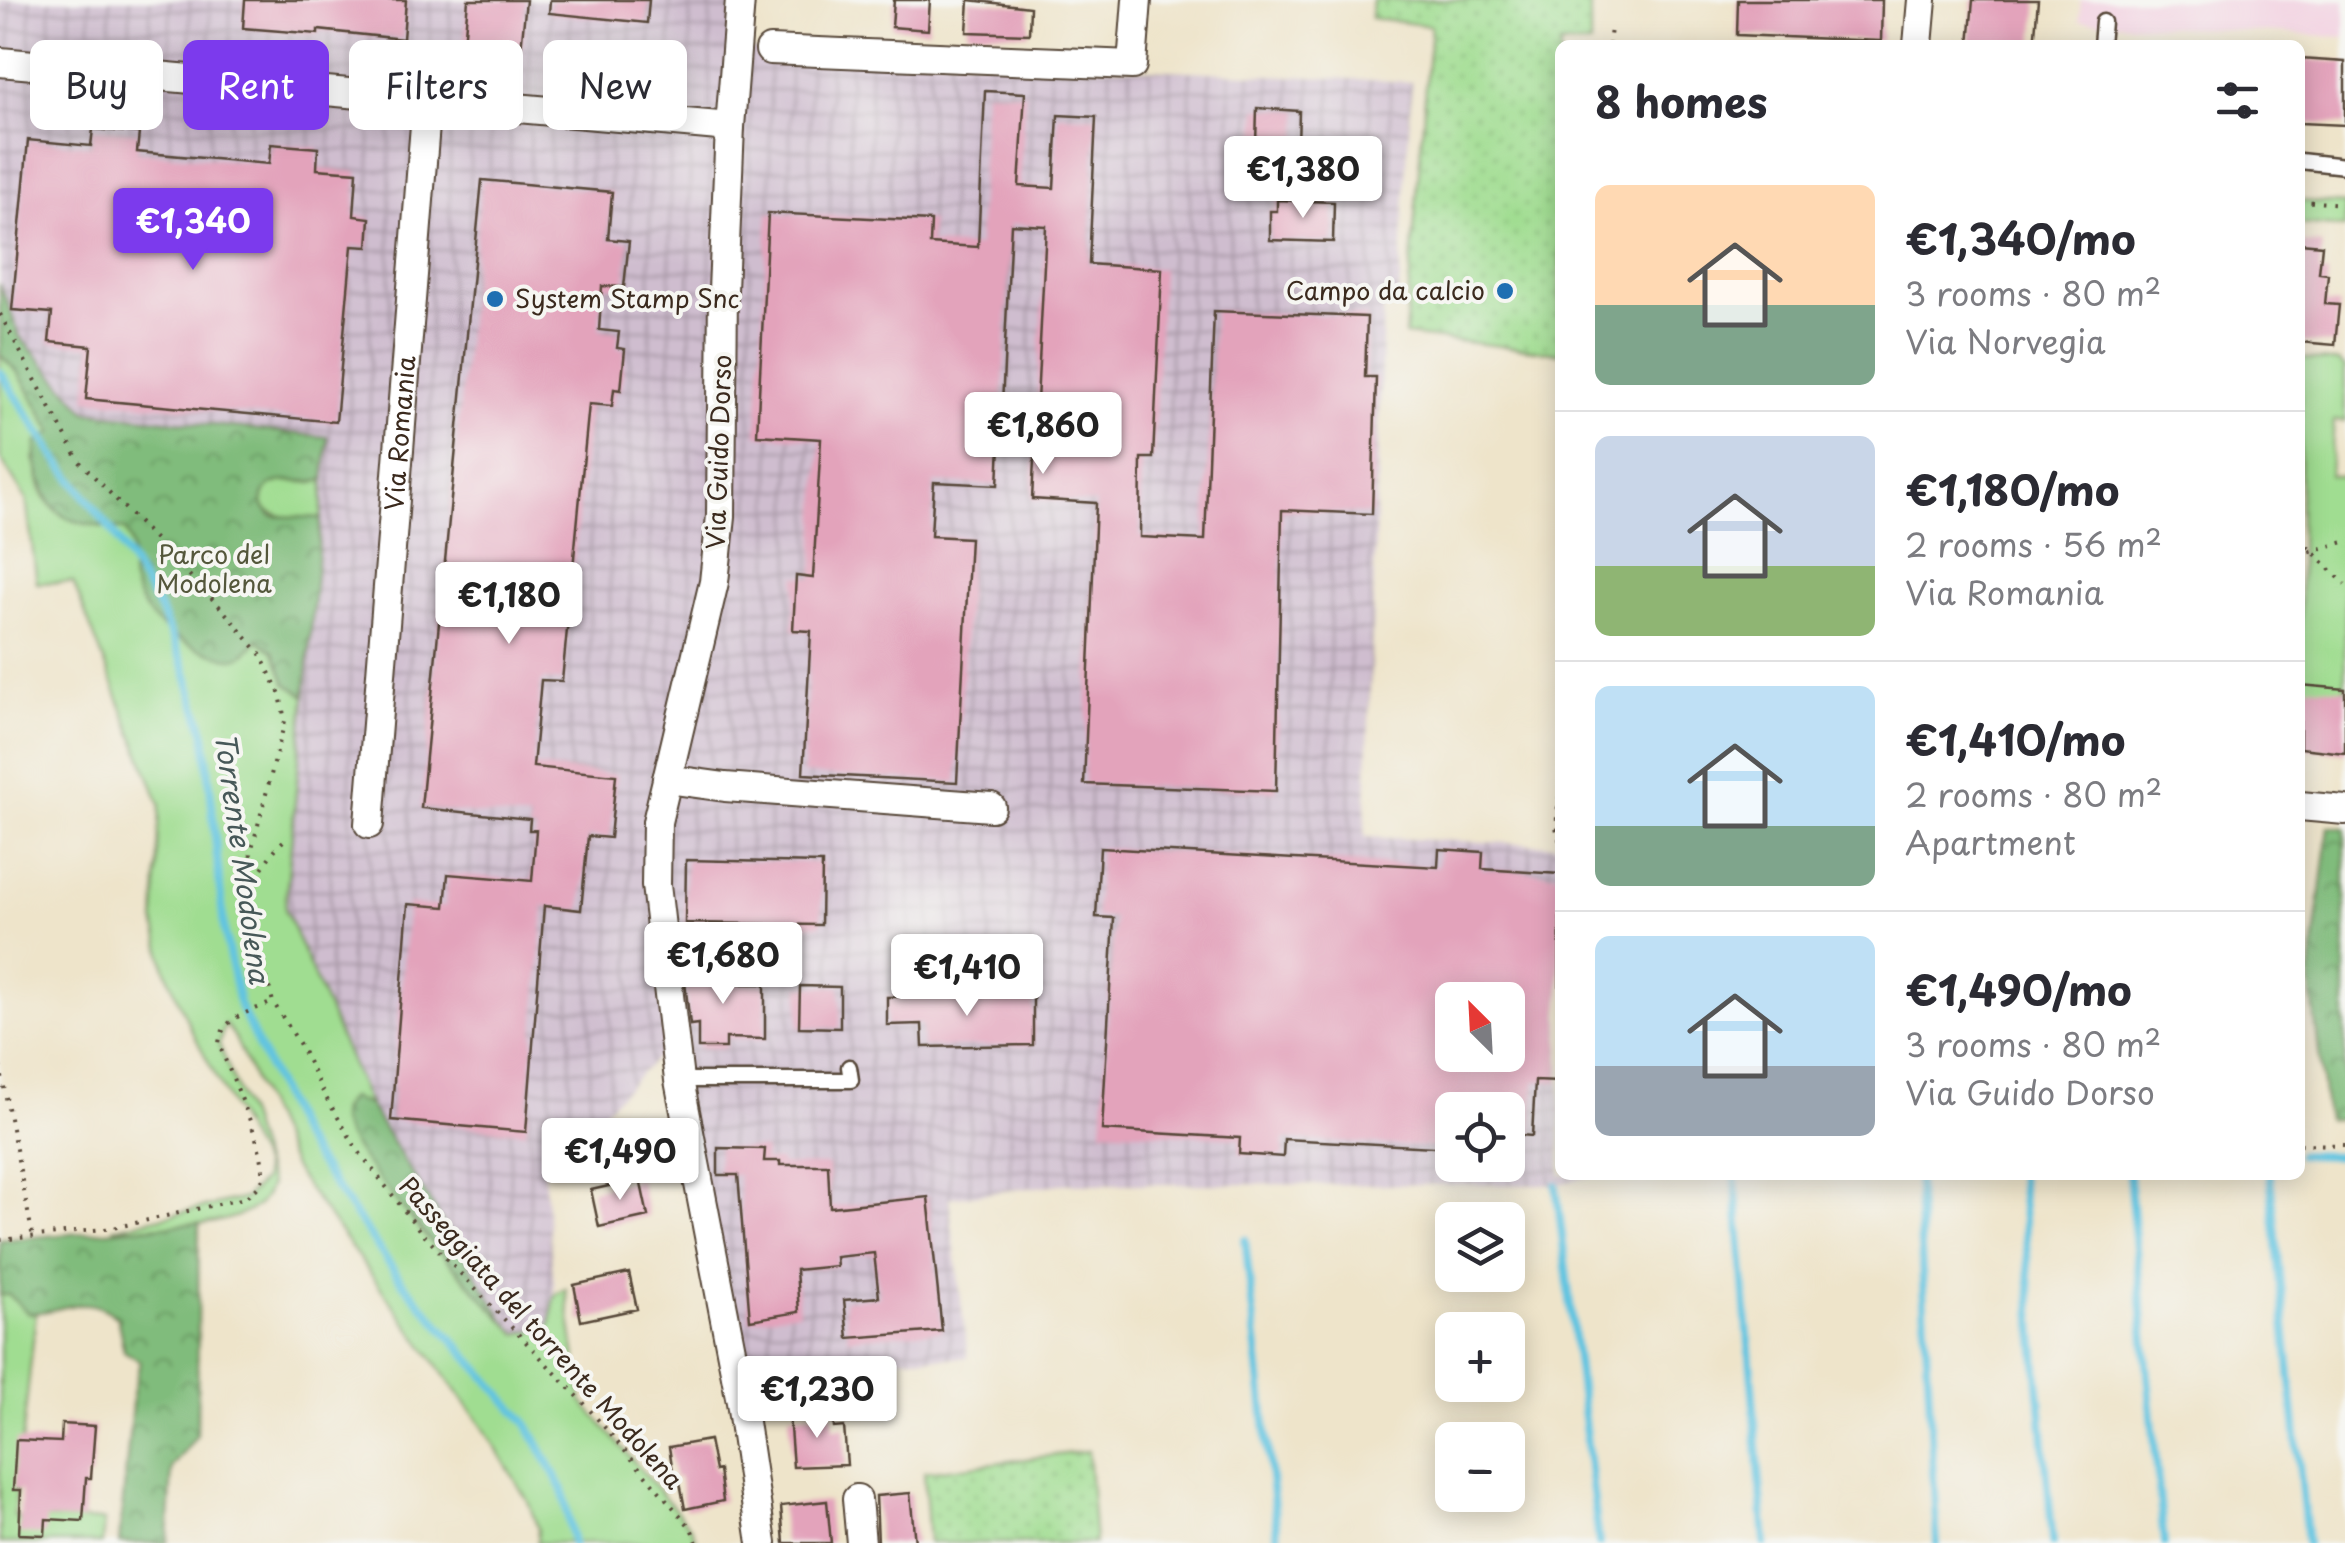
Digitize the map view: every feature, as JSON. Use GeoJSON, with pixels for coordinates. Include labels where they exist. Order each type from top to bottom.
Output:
{"type":"FeatureCollection","features":[{"type":"Feature","properties":{"kind":"street","name":"Via Guido Dorso"},"geometry":{"type":"LineString","coordinates":[[740,0],[730,127],[718,549],[714,582],[657,822],[656,885],[680,1080],[741,1402],[762,1543]]}},
{"type":"Feature","properties":{"kind":"street"},"geometry":{"type":"LineString","coordinates":[[770,50],[1132,65],[1136,0]]}},
{"type":"Feature","properties":{"kind":"street"},"geometry":{"type":"LineString","coordinates":[[1918,40],[1922,0]]}},
{"type":"Feature","properties":{"kind":"street"},"geometry":{"type":"LineString","coordinates":[[0,62],[349,93]]}},
{"type":"Feature","properties":{"kind":"street"},"geometry":{"type":"LineString","coordinates":[[523,109],[730,127]]}},
{"type":"Feature","properties":{"kind":"street","name":"Via Romania"},"geometry":{"type":"LineString","coordinates":[[369,824],[424,130]]}},
{"type":"Feature","properties":{"kind":"street"},"geometry":{"type":"LineString","coordinates":[[667,779],[991,807]]}},
{"type":"Feature","properties":{"kind":"street"},"geometry":{"type":"LineString","coordinates":[[2305,806],[2345,810]]}},
{"type":"Feature","properties":{"kind":"street"},"geometry":{"type":"LineString","coordinates":[[857,1499],[862,1543]]}},
{"type":"Feature","properties":{"kind":"lane"},"geometry":{"type":"LineString","coordinates":[[2101,40],[2103,22]]}},
{"type":"Feature","properties":{"kind":"lane"},"geometry":{"type":"LineString","coordinates":[[2305,162],[2345,166]]}},
{"type":"Feature","properties":{"kind":"lane"},"geometry":{"type":"LineString","coordinates":[[680,1080],[851,1080],[849,1067]]}},
{"type":"Feature","properties":{"kind":"path"},"geometry":{"type":"LineString","coordinates":[[1610,40],[1611,28]]}},
{"type":"Feature","properties":{"kind":"path"},"geometry":{"type":"LineString","coordinates":[[2305,201],[2345,204]]}},
{"type":"Feature","properties":{"kind":"path","name":"Passeggiata del torrente Modolena"},"geometry":{"type":"LineString","coordinates":[[0,314],[79,461],[223,610],[260,654],[280,694],[285,721],[257,820],[248,883],[252,916],[273,1002],[348,1136],[420,1231],[615,1440],[692,1528],[697,1543]]}},
{"type":"Feature","properties":{"kind":"path"},"geometry":{"type":"LineString","coordinates":[[2305,552],[2345,542]]}},
{"type":"Feature","properties":{"kind":"path"},"geometry":{"type":"LineString","coordinates":[[2305,544],[2345,584]]}},
{"type":"Feature","properties":{"kind":"path"},"geometry":{"type":"LineString","coordinates":[[248,883],[257,878],[264,860],[286,839]]}},
{"type":"Feature","properties":{"kind":"path"},"geometry":{"type":"LineString","coordinates":[[0,1240],[113,1228],[246,1198],[263,1180],[262,1166],[249,1119],[219,1044],[224,1024],[273,1002]]}},
{"type":"Feature","properties":{"kind":"path"},"geometry":{"type":"LineString","coordinates":[[0,1066],[33,1238]]}},
{"type":"Feature","properties":{"kind":"path"},"geometry":{"type":"LineString","coordinates":[[2305,1144],[2345,1145]]}},
{"type":"Feature","properties":{"kind":"shaded area"},"geometry":{"type":"Polygon","coordinates":[[[0,0],[738,0],[737,49],[1412,82],[1398,307],[1383,307],[1365,837],[1555,845],[1555,1180],[1576,1180],[1556,1185],[1062,1184],[949,1198],[968,1358],[732,1357],[694,1170],[682,1172],[659,1055],[606,1109],[543,1162],[555,1295],[550,1327],[517,1335],[369,1105],[285,909],[328,437],[87,412],[20,337],[0,284],[0,0]]]}},
{"type":"Feature","properties":{"kind":"shaded area"},"geometry":{"type":"Polygon","coordinates":[[[2081,0],[2345,0],[2345,37],[2079,21],[2081,0]]]}},
{"type":"Feature","properties":{"kind":"green space"},"geometry":{"type":"Polygon","coordinates":[[[1373,0],[1590,0],[1590,40],[1555,40],[1555,352],[1405,335],[1431,26],[1371,18],[1373,0]]]}},
{"type":"Feature","properties":{"kind":"green space"},"geometry":{"type":"Polygon","coordinates":[[[2305,201],[2345,204],[2345,228],[2305,224],[2305,201]]]}},
{"type":"Feature","properties":{"kind":"green space","name":"Parco del Modolena"},"geometry":{"type":"Polygon","coordinates":[[[0,284],[20,337],[87,412],[328,437],[324,480],[276,483],[264,493],[262,504],[272,516],[321,518],[305,696],[286,683],[274,652],[258,640],[241,656],[228,658],[186,643],[163,628],[138,596],[125,530],[69,519],[51,504],[39,474],[36,451],[37,442],[53,432],[18,372],[0,355],[0,284]]]}},
{"type":"Feature","properties":{"kind":"green space","name":"Parco del Modolena"},"geometry":{"type":"Polygon","coordinates":[[[0,355],[18,372],[53,433],[34,458],[47,501],[77,521],[125,530],[134,548],[133,581],[243,655],[258,639],[274,652],[286,683],[305,696],[285,909],[369,1105],[350,1098],[341,1109],[340,1122],[420,1231],[517,1334],[550,1327],[555,1295],[566,1289],[582,1401],[691,1528],[697,1543],[537,1543],[538,1529],[528,1501],[483,1427],[295,1171],[225,1024],[219,1044],[270,1185],[265,1196],[244,1213],[208,1223],[113,1228],[245,1198],[263,1180],[263,1166],[190,1027],[165,968],[155,921],[160,804],[73,582],[37,583],[26,499],[0,458],[0,355]]]}},
{"type":"Feature","properties":{"kind":"green space"},"geometry":{"type":"Polygon","coordinates":[[[2305,359],[2339,362],[2345,367],[2345,421],[2334,421],[2330,475],[2345,477],[2345,692],[2305,688],[2305,359]]]}},
{"type":"Feature","properties":{"kind":"green space"},"geometry":{"type":"Polygon","coordinates":[[[280,480],[324,480],[321,518],[288,517],[266,509],[261,504],[265,488],[280,480]]]}},
{"type":"Feature","properties":{"kind":"green space"},"geometry":{"type":"Polygon","coordinates":[[[2329,826],[2345,828],[2345,1120],[2327,1120],[2310,978],[2329,826]]]}},
{"type":"Feature","properties":{"kind":"green space"},"geometry":{"type":"Polygon","coordinates":[[[350,1098],[369,1105],[507,1324],[363,1160],[340,1118],[350,1098]]]}},
{"type":"Feature","properties":{"kind":"green space"},"geometry":{"type":"Polygon","coordinates":[[[199,1223],[197,1435],[172,1467],[168,1543],[119,1543],[133,1394],[140,1361],[124,1351],[117,1317],[104,1309],[83,1304],[28,1313],[9,1295],[0,1295],[0,1240],[199,1223]]]}},
{"type":"Feature","properties":{"kind":"green space"},"geometry":{"type":"Polygon","coordinates":[[[8,1294],[28,1313],[36,1313],[14,1517],[104,1521],[102,1543],[0,1543],[0,1295],[8,1294]]]}},
{"type":"Feature","properties":{"kind":"green space"},"geometry":{"type":"Polygon","coordinates":[[[1088,1451],[1095,1543],[929,1543],[924,1472],[1088,1451]]]}},
{"type":"Feature","properties":{"kind":"building"},"geometry":{"type":"Polygon","coordinates":[[[245,0],[406,0],[403,39],[318,30],[318,34],[243,28],[245,0]]]}},
{"type":"Feature","properties":{"kind":"building"},"geometry":{"type":"Polygon","coordinates":[[[468,0],[526,0],[522,40],[464,40],[468,0]]]}},
{"type":"Feature","properties":{"kind":"building"},"geometry":{"type":"Polygon","coordinates":[[[550,0],[649,0],[647,23],[549,13],[550,0]]]}},
{"type":"Feature","properties":{"kind":"building"},"geometry":{"type":"Polygon","coordinates":[[[894,0],[930,0],[928,30],[892,27],[894,0]]]}},
{"type":"Feature","properties":{"kind":"building"},"geometry":{"type":"Polygon","coordinates":[[[969,0],[1030,7],[1029,34],[967,32],[969,0]]]}},
{"type":"Feature","properties":{"kind":"building"},"geometry":{"type":"Polygon","coordinates":[[[1738,0],[1882,0],[1881,40],[1737,35],[1738,0]]]}},
{"type":"Feature","properties":{"kind":"building"},"geometry":{"type":"Polygon","coordinates":[[[1973,0],[2038,0],[2034,40],[1969,40],[1973,0]]]}},
{"type":"Feature","properties":{"kind":"building"},"geometry":{"type":"Polygon","coordinates":[[[2305,59],[2345,62],[2345,125],[2305,123],[2305,59]]]}},
{"type":"Feature","properties":{"kind":"building"},"geometry":{"type":"Polygon","coordinates":[[[985,91],[1025,93],[1019,186],[1054,188],[1058,115],[1096,117],[1089,264],[1162,269],[1153,458],[1141,458],[1140,537],[1205,540],[1214,311],[1367,317],[1365,377],[1376,377],[1372,514],[1282,510],[1276,791],[1084,784],[1096,503],[1032,499],[1046,226],[1011,224],[998,485],[934,482],[931,536],[970,538],[957,782],[803,774],[811,631],[793,630],[796,576],[813,578],[821,439],[757,435],[768,213],[931,221],[930,244],[978,247],[985,91]]]}},
{"type":"Feature","properties":{"kind":"building"},"geometry":{"type":"Polygon","coordinates":[[[1257,108],[1299,111],[1298,146],[1256,144],[1257,108]]]}},
{"type":"Feature","properties":{"kind":"building"},"geometry":{"type":"Polygon","coordinates":[[[93,130],[139,133],[137,152],[269,164],[271,144],[318,148],[317,169],[357,172],[354,216],[370,218],[368,247],[352,246],[336,422],[86,399],[91,346],[49,342],[52,313],[12,310],[28,140],[91,146],[93,130]]]}},
{"type":"Feature","properties":{"kind":"building"},"geometry":{"type":"Polygon","coordinates":[[[482,180],[612,192],[608,239],[629,241],[624,287],[602,286],[599,330],[619,332],[617,348],[625,349],[621,390],[614,389],[612,406],[589,404],[562,681],[541,680],[533,767],[616,775],[610,838],[588,836],[581,910],[544,906],[526,1132],[391,1120],[408,904],[445,907],[448,874],[532,881],[536,830],[529,830],[530,819],[421,808],[482,180]]]}},
{"type":"Feature","properties":{"kind":"building"},"geometry":{"type":"Polygon","coordinates":[[[1277,200],[1334,202],[1333,242],[1270,240],[1270,211],[1277,211],[1277,200]]]}},
{"type":"Feature","properties":{"kind":"building"},"geometry":{"type":"Polygon","coordinates":[[[2305,243],[2322,245],[2319,273],[2328,274],[2325,304],[2339,305],[2335,345],[2305,342],[2305,243]]]}},
{"type":"Feature","properties":{"kind":"building"},"geometry":{"type":"Polygon","coordinates":[[[2305,685],[2345,689],[2345,753],[2305,749],[2305,685]]]}},
{"type":"Feature","properties":{"kind":"building"},"geometry":{"type":"Polygon","coordinates":[[[1100,848],[1438,867],[1439,849],[1483,852],[1482,869],[1555,874],[1555,1082],[1535,1081],[1532,1136],[1525,1135],[1525,1092],[1435,1092],[1435,1147],[1284,1139],[1283,1157],[1239,1154],[1240,1138],[1102,1130],[1114,918],[1096,917],[1100,848]]]}},
{"type":"Feature","properties":{"kind":"building"},"geometry":{"type":"Polygon","coordinates":[[[686,860],[822,863],[821,925],[685,923],[686,860]]]}},
{"type":"Feature","properties":{"kind":"building"},"geometry":{"type":"Polygon","coordinates":[[[720,964],[720,984],[765,984],[765,1039],[726,1038],[726,1048],[698,1048],[698,1024],[690,1025],[683,965],[720,964]]]}},
{"type":"Feature","properties":{"kind":"building"},"geometry":{"type":"Polygon","coordinates":[[[800,986],[840,987],[840,1028],[799,1027],[800,986]]]}},
{"type":"Feature","properties":{"kind":"building"},"geometry":{"type":"Polygon","coordinates":[[[1033,995],[1033,1045],[923,1047],[922,1024],[887,1025],[887,997],[1033,995]]]}},
{"type":"Feature","properties":{"kind":"building"},"geometry":{"type":"Polygon","coordinates":[[[718,1148],[765,1149],[764,1161],[780,1161],[780,1165],[828,1165],[830,1207],[928,1197],[942,1331],[848,1338],[844,1300],[879,1297],[874,1253],[836,1257],[837,1266],[796,1270],[799,1312],[750,1320],[738,1175],[718,1175],[718,1148]]]}},
{"type":"Feature","properties":{"kind":"building"},"geometry":{"type":"Polygon","coordinates":[[[640,1179],[648,1216],[599,1227],[591,1190],[640,1179]]]}},
{"type":"Feature","properties":{"kind":"building"},"geometry":{"type":"Polygon","coordinates":[[[629,1273],[637,1309],[581,1321],[574,1285],[629,1273]]]}},
{"type":"Feature","properties":{"kind":"building"},"geometry":{"type":"Polygon","coordinates":[[[832,1413],[834,1428],[844,1427],[847,1465],[793,1467],[789,1415],[832,1413]]]}},
{"type":"Feature","properties":{"kind":"building"},"geometry":{"type":"Polygon","coordinates":[[[62,1424],[95,1426],[83,1521],[46,1519],[45,1535],[19,1534],[21,1490],[13,1490],[16,1440],[61,1442],[62,1424]]]}},
{"type":"Feature","properties":{"kind":"building"},"geometry":{"type":"Polygon","coordinates":[[[709,1440],[715,1471],[719,1470],[723,1501],[685,1509],[669,1447],[709,1440]]]}},
{"type":"Feature","properties":{"kind":"building"},"geometry":{"type":"Polygon","coordinates":[[[910,1493],[915,1543],[878,1543],[876,1496],[910,1493]]]}},
{"type":"Feature","properties":{"kind":"building"},"geometry":{"type":"Polygon","coordinates":[[[827,1501],[831,1543],[784,1543],[781,1506],[827,1501]]]}},
{"type":"Feature","properties":{"kind":"waterway","name":"Torrente Modolena"},"geometry":{"type":"LineString","coordinates":[[0,372],[58,461],[112,531],[160,610],[185,669],[205,735],[224,929],[239,1004],[301,1138],[402,1282],[528,1425],[563,1490],[573,1543]]}},
{"type":"Feature","properties":{"kind":"waterway"},"geometry":{"type":"LineString","coordinates":[[2305,1155],[2345,1156]]}},
{"type":"Feature","properties":{"kind":"waterway"},"geometry":{"type":"LineString","coordinates":[[1735,1180],[1765,1543]]}},
{"type":"Feature","properties":{"kind":"waterway"},"geometry":{"type":"LineString","coordinates":[[1917,1180],[1937,1543]]}},
{"type":"Feature","properties":{"kind":"waterway"},"geometry":{"type":"LineString","coordinates":[[2020,1180],[2053,1543]]}},
{"type":"Feature","properties":{"kind":"waterway"},"geometry":{"type":"LineString","coordinates":[[2129,1180],[2164,1543]]}},
{"type":"Feature","properties":{"kind":"waterway"},"geometry":{"type":"LineString","coordinates":[[2271,1180],[2307,1543]]}},
{"type":"Feature","properties":{"kind":"waterway"},"geometry":{"type":"LineString","coordinates":[[1556,1185],[1599,1543]]}},
{"type":"Feature","properties":{"kind":"waterway"},"geometry":{"type":"LineString","coordinates":[[1245,1239],[1278,1543]]}},
{"type":"Feature","properties":{"kind":"place","name":"Campo da calcio"},"geometry":{"type":"Point","coordinates":[1505,291]}},
{"type":"Feature","properties":{"kind":"place","name":"System Stamp Snc"},"geometry":{"type":"Point","coordinates":[495,299]}}]}
